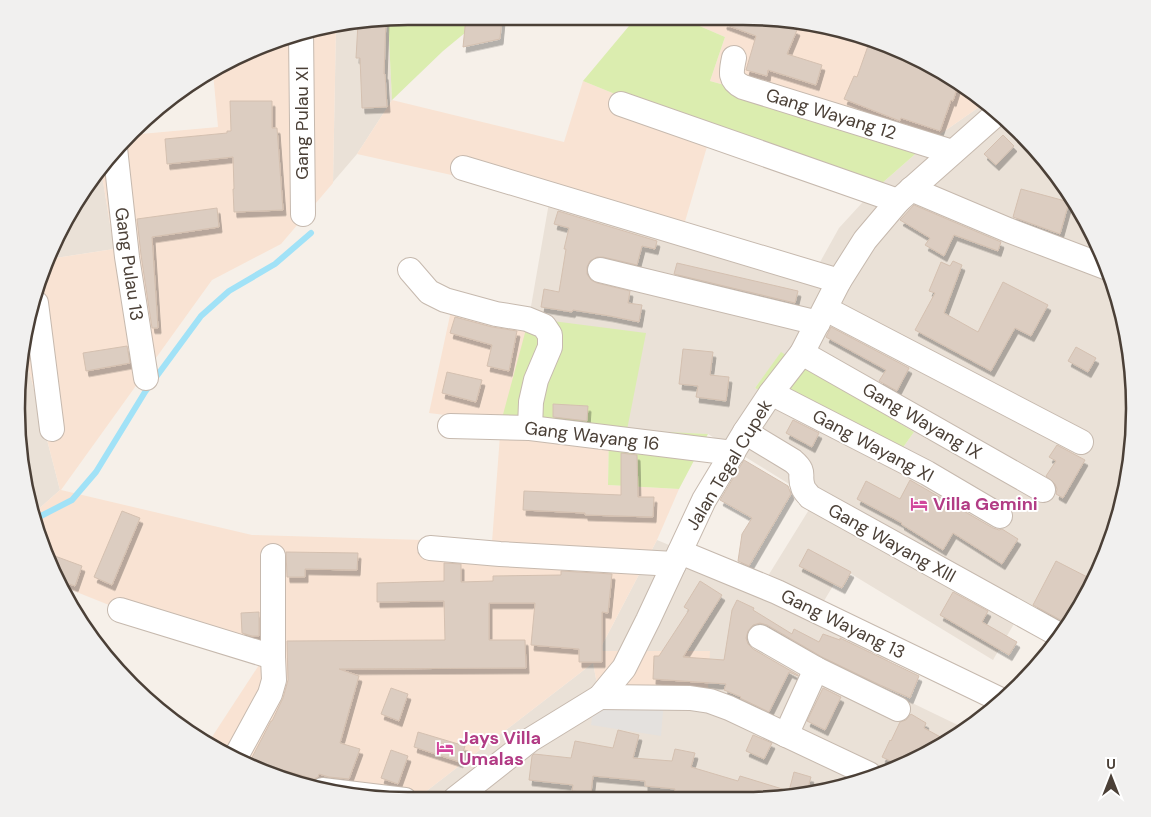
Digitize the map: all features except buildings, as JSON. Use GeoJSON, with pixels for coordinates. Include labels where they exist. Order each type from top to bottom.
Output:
{"type":"FeatureCollection","features":[{"type":"Feature","properties":{"kind":"street","name":"Gang Pulau XI"},"geometry":{"type":"LineString","coordinates":[[301,40],[303,214]]}},
{"type":"Feature","properties":{"kind":"street","name":"Gang Wayang 12"},"geometry":{"type":"LineString","coordinates":[[734,58],[732,75],[737,84],[743,87],[952,152]]}},
{"type":"Feature","properties":{"kind":"street"},"geometry":{"type":"LineString","coordinates":[[621,104],[905,195],[1008,230],[1098,264]]}},
{"type":"Feature","properties":{"kind":"street","name":"Jalan Tegal Cupek"},"geometry":{"type":"LineString","coordinates":[[465,792],[530,740],[600,697],[624,668],[704,500],[745,432],[802,353],[839,281],[865,240],[905,195],[992,117]]}},
{"type":"Feature","properties":{"kind":"street","name":"Gang Pulau 13"},"geometry":{"type":"LineString","coordinates":[[116,160],[127,257],[146,378]]}},
{"type":"Feature","properties":{"kind":"street"},"geometry":{"type":"LineString","coordinates":[[463,168],[839,281]]}},
{"type":"Feature","properties":{"kind":"street"},"geometry":{"type":"LineString","coordinates":[[410,270],[429,292],[445,300],[496,314],[527,319],[544,326],[550,335],[550,348],[536,380],[531,402],[530,428]]}},
{"type":"Feature","properties":{"kind":"street"},"geometry":{"type":"LineString","coordinates":[[600,270],[822,316],[1080,442]]}},
{"type":"Feature","properties":{"kind":"street"},"geometry":{"type":"LineString","coordinates":[[37,312],[52,429]]}},
{"type":"Feature","properties":{"kind":"street","name":"Gang Wayang IX"},"geometry":{"type":"LineString","coordinates":[[802,353],[1042,490]]}},
{"type":"Feature","properties":{"kind":"street","name":"Gang Wayang XI"},"geometry":{"type":"LineString","coordinates":[[772,393],[927,474],[1000,516]]}},
{"type":"Feature","properties":{"kind":"street","name":"Gang Wayang 16"},"geometry":{"type":"LineString","coordinates":[[450,426],[530,428],[733,452]]}},
{"type":"Feature","properties":{"kind":"street","name":"Gang Wayang XIII"},"geometry":{"type":"LineString","coordinates":[[745,432],[799,467],[802,474],[802,486],[810,497],[1054,632]]}},
{"type":"Feature","properties":{"kind":"street"},"geometry":{"type":"LineString","coordinates":[[430,548],[500,554],[677,558]]}},
{"type":"Feature","properties":{"kind":"street"},"geometry":{"type":"LineString","coordinates":[[238,752],[270,694],[274,680],[274,556]]}},
{"type":"Feature","properties":{"kind":"street","name":"Gang Wayang 13"},"geometry":{"type":"LineString","coordinates":[[677,558],[777,592],[995,697]]}},
{"type":"Feature","properties":{"kind":"street"},"geometry":{"type":"LineString","coordinates":[[120,610],[273,657]]}},
{"type":"Feature","properties":{"kind":"street"},"geometry":{"type":"LineString","coordinates":[[760,637],[816,669],[898,709]]}},
{"type":"Feature","properties":{"kind":"street"},"geometry":{"type":"LineString","coordinates":[[786,735],[816,669]]}},
{"type":"Feature","properties":{"kind":"street"},"geometry":{"type":"LineString","coordinates":[[600,697],[690,698],[710,701],[729,708],[865,772]]}},
{"type":"Feature","properties":{"kind":"shaded area"},"geometry":{"type":"Polygon","coordinates":[[[697,25],[793,28],[842,38],[889,54],[934,76],[979,107],[929,142],[710,81],[725,37],[697,25]]]}},
{"type":"Feature","properties":{"kind":"shaded area"},"geometry":{"type":"Polygon","coordinates":[[[388,26],[392,100],[357,154],[333,182],[336,32],[388,26]]]}},
{"type":"Feature","properties":{"kind":"shaded area"},"geometry":{"type":"Polygon","coordinates":[[[336,32],[333,183],[281,244],[212,280],[61,490],[252,535],[492,542],[501,422],[429,413],[452,306],[529,318],[609,429],[608,485],[679,489],[657,540],[599,651],[710,651],[708,688],[597,684],[593,663],[425,792],[358,789],[334,785],[285,772],[262,763],[212,738],[259,665],[71,590],[54,555],[38,509],[60,490],[27,364],[32,334],[45,285],[56,258],[114,249],[102,177],[137,137],[140,134],[218,127],[214,78],[262,54],[285,45],[336,32]]]}},
{"type":"Feature","properties":{"kind":"shaded area"},"geometry":{"type":"Polygon","coordinates":[[[583,81],[711,133],[684,225],[357,154],[392,100],[564,142],[583,81]]]}},
{"type":"Feature","properties":{"kind":"shaded area"},"geometry":{"type":"Polygon","coordinates":[[[979,107],[1014,137],[1047,175],[1075,217],[1097,262],[1113,309],[1123,358],[1126,408],[1123,459],[1113,508],[1097,555],[1075,600],[1050,638],[1015,622],[993,660],[843,569],[815,616],[889,657],[879,687],[958,725],[934,741],[866,772],[817,785],[793,789],[742,792],[425,792],[593,663],[597,684],[665,687],[599,651],[657,540],[763,584],[815,500],[708,434],[627,431],[529,318],[550,197],[819,264],[839,228],[872,192],[929,142],[979,107]],[[781,353],[755,388],[892,463],[914,432],[781,353]]]}},
{"type":"Feature","properties":{"kind":"shaded area"},"geometry":{"type":"Polygon","coordinates":[[[102,177],[114,249],[56,258],[76,217],[102,177]]]}},
{"type":"Feature","properties":{"kind":"shaded area"},"geometry":{"type":"Polygon","coordinates":[[[27,364],[60,490],[38,509],[28,459],[26,434],[25,408],[27,364]]]}},
{"type":"Feature","properties":{"kind":"shaded area"},"geometry":{"type":"Polygon","coordinates":[[[597,684],[665,687],[661,736],[591,725],[597,684]]]}},
{"type":"Feature","properties":{"kind":"green space"},"geometry":{"type":"Polygon","coordinates":[[[475,25],[443,51],[392,100],[388,26],[475,25]]]}},
{"type":"Feature","properties":{"kind":"green space"},"geometry":{"type":"Polygon","coordinates":[[[630,25],[697,25],[725,37],[710,81],[929,142],[872,192],[711,133],[583,81],[630,25]]]}},
{"type":"Feature","properties":{"kind":"green space"},"geometry":{"type":"Polygon","coordinates":[[[529,318],[646,333],[627,430],[708,434],[679,489],[608,485],[609,429],[501,422],[529,318]]]}},
{"type":"Feature","properties":{"kind":"green space"},"geometry":{"type":"Polygon","coordinates":[[[781,352],[914,432],[892,463],[755,388],[781,352]]]}},
{"type":"Feature","properties":{"kind":"waterway"},"geometry":{"type":"LineString","coordinates":[[40,516],[72,500],[96,472],[145,392],[201,316],[229,291],[275,264],[311,233]]}},
{"type":"Feature","properties":{"kind":"place","name":"Villa Gemini"},"geometry":{"type":"Point","coordinates":[919,504]}},
{"type":"Feature","properties":{"kind":"place","name":"Jays Villa Umalas"},"geometry":{"type":"Point","coordinates":[445,748]}}]}
